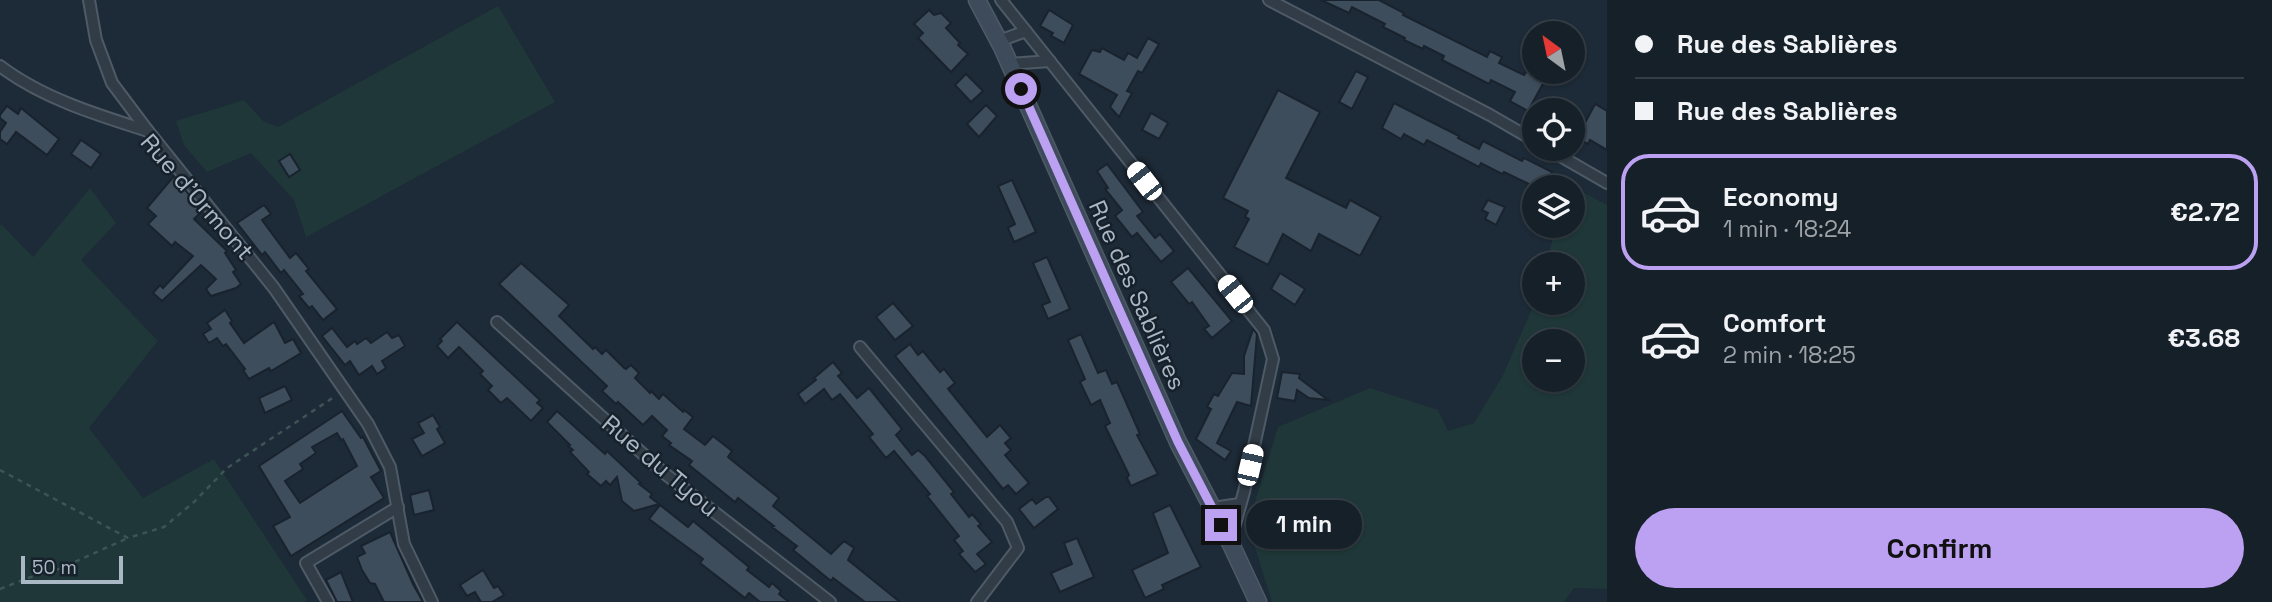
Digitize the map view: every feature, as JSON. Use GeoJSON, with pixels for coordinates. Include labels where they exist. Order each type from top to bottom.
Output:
{"type":"FeatureCollection","features":[{"type":"Feature","properties":{"kind":"main road","name":"Rue des Sablières"},"geometry":{"type":"LineString","coordinates":[[977,0],[999,41],[1178,442],[1258,602]]}},
{"type":"Feature","properties":{"kind":"street"},"geometry":{"type":"LineString","coordinates":[[89,0],[96,40],[112,83],[148,131]]}},
{"type":"Feature","properties":{"kind":"street"},"geometry":{"type":"LineString","coordinates":[[1001,0],[1264,330],[1273,359],[1230,542]]}},
{"type":"Feature","properties":{"kind":"street"},"geometry":{"type":"LineString","coordinates":[[1269,0],[1522,133]]}},
{"type":"Feature","properties":{"kind":"street"},"geometry":{"type":"LineString","coordinates":[[999,41],[1026,31]]}},
{"type":"Feature","properties":{"kind":"street"},"geometry":{"type":"LineString","coordinates":[[1009,64],[1050,61]]}},
{"type":"Feature","properties":{"kind":"street","name":"Rue d'Ormont"},"geometry":{"type":"LineString","coordinates":[[0,66],[20,81],[102,116],[148,131],[274,288],[368,424],[390,467],[404,544],[432,602]]}},
{"type":"Feature","properties":{"kind":"street"},"geometry":{"type":"LineString","coordinates":[[1569,161],[1607,183]]}},
{"type":"Feature","properties":{"kind":"street","name":"Rue du Tyou"},"geometry":{"type":"LineString","coordinates":[[497,322],[664,473],[830,602]]}},
{"type":"Feature","properties":{"kind":"street"},"geometry":{"type":"LineString","coordinates":[[860,347],[1007,523],[1018,548],[977,602]]}},
{"type":"Feature","properties":{"kind":"street"},"geometry":{"type":"LineString","coordinates":[[1212,508],[1240,504]]}},
{"type":"Feature","properties":{"kind":"street"},"geometry":{"type":"LineString","coordinates":[[328,602],[306,563],[398,507]]}},
{"type":"Feature","properties":{"kind":"path"},"geometry":{"type":"LineString","coordinates":[[0,589],[59,569],[128,538],[164,527],[194,502],[227,468],[345,389]]}},
{"type":"Feature","properties":{"kind":"path"},"geometry":{"type":"LineString","coordinates":[[0,470],[128,538]]}},
{"type":"Feature","properties":{"kind":"green space"},"geometry":{"type":"Polygon","coordinates":[[[498,6],[555,102],[306,237],[294,200],[251,153],[207,172],[184,145],[176,121],[244,100],[263,121],[278,127],[498,6]]]}},
{"type":"Feature","properties":{"kind":"green space"},"geometry":{"type":"Polygon","coordinates":[[[90,188],[116,223],[81,260],[158,341],[89,428],[143,498],[214,459],[307,600],[304,602],[0,602],[0,226],[1,224],[33,257],[90,188]]]}},
{"type":"Feature","properties":{"kind":"green space"},"geometry":{"type":"Polygon","coordinates":[[[1585,193],[1607,205],[1607,589],[1574,588],[1564,602],[1272,602],[1248,525],[1278,427],[1370,388],[1438,410],[1448,431],[1474,423],[1502,377],[1522,332],[1522,392],[1585,392],[1585,329],[1523,329],[1529,315],[1585,315],[1585,252],[1549,252],[1553,238],[1585,238],[1585,193]]]}},
{"type":"Feature","properties":{"kind":"building"},"geometry":{"type":"Polygon","coordinates":[[[1321,0],[1379,0],[1487,57],[1490,51],[1502,57],[1499,63],[1522,74],[1522,84],[1543,84],[1535,98],[1522,98],[1522,108],[1510,101],[1515,92],[1491,80],[1489,84],[1442,60],[1444,56],[1404,40],[1405,38],[1383,27],[1385,24],[1352,7],[1349,13],[1321,0]]]}},
{"type":"Feature","properties":{"kind":"building"},"geometry":{"type":"Polygon","coordinates":[[[929,10],[934,15],[941,13],[951,23],[946,28],[968,54],[951,72],[918,38],[923,33],[914,24],[929,10]]]}},
{"type":"Feature","properties":{"kind":"building"},"geometry":{"type":"Polygon","coordinates":[[[1049,10],[1073,25],[1064,43],[1040,26],[1049,10]]]}},
{"type":"Feature","properties":{"kind":"building"},"geometry":{"type":"Polygon","coordinates":[[[1148,38],[1159,44],[1142,73],[1138,71],[1127,91],[1132,93],[1119,117],[1110,107],[1117,95],[1079,74],[1092,50],[1100,52],[1102,48],[1124,60],[1128,53],[1137,58],[1148,38]]]}},
{"type":"Feature","properties":{"kind":"building"},"geometry":{"type":"Polygon","coordinates":[[[1356,71],[1368,77],[1352,109],[1339,102],[1356,71]]]}},
{"type":"Feature","properties":{"kind":"building"},"geometry":{"type":"Polygon","coordinates":[[[966,74],[983,91],[971,102],[955,85],[966,74]]]}},
{"type":"Feature","properties":{"kind":"building"},"geometry":{"type":"Polygon","coordinates":[[[1278,90],[1320,112],[1286,178],[1346,208],[1350,200],[1381,217],[1360,256],[1319,234],[1311,251],[1283,234],[1268,265],[1234,247],[1249,219],[1245,217],[1248,211],[1223,198],[1278,90]]]}},
{"type":"Feature","properties":{"kind":"building"},"geometry":{"type":"Polygon","coordinates":[[[1394,103],[1479,149],[1483,141],[1522,161],[1530,161],[1552,172],[1550,175],[1522,175],[1522,181],[1481,163],[1479,167],[1427,140],[1424,145],[1404,134],[1401,139],[1382,128],[1394,103]]]}},
{"type":"Feature","properties":{"kind":"building"},"geometry":{"type":"Polygon","coordinates":[[[1595,104],[1607,111],[1607,150],[1590,140],[1588,144],[1585,142],[1585,123],[1595,104]]]}},
{"type":"Feature","properties":{"kind":"building"},"geometry":{"type":"Polygon","coordinates":[[[986,105],[997,116],[979,137],[967,124],[986,105]]]}},
{"type":"Feature","properties":{"kind":"building"},"geometry":{"type":"Polygon","coordinates":[[[7,106],[18,114],[21,108],[59,139],[47,155],[16,132],[7,144],[0,139],[0,132],[6,123],[0,115],[7,106]]]}},
{"type":"Feature","properties":{"kind":"building"},"geometry":{"type":"Polygon","coordinates":[[[1151,113],[1168,123],[1159,139],[1142,130],[1151,113]]]}},
{"type":"Feature","properties":{"kind":"building"},"geometry":{"type":"Polygon","coordinates":[[[81,140],[101,154],[91,168],[71,154],[81,140]]]}},
{"type":"Feature","properties":{"kind":"building"},"geometry":{"type":"Polygon","coordinates":[[[290,154],[300,170],[289,177],[279,161],[290,154]]]}},
{"type":"Feature","properties":{"kind":"building"},"geometry":{"type":"Polygon","coordinates":[[[1107,164],[1143,212],[1137,216],[1155,238],[1160,234],[1174,251],[1161,262],[1137,233],[1132,237],[1115,216],[1122,210],[1105,189],[1108,188],[1097,171],[1107,164]]]}},
{"type":"Feature","properties":{"kind":"building"},"geometry":{"type":"Polygon","coordinates":[[[174,176],[202,211],[194,219],[227,251],[225,253],[236,270],[233,272],[241,284],[236,288],[211,296],[206,289],[216,279],[201,265],[162,301],[153,293],[160,285],[163,288],[193,256],[175,242],[172,246],[148,224],[156,216],[147,208],[174,176]]]}},
{"type":"Feature","properties":{"kind":"building"},"geometry":{"type":"Polygon","coordinates":[[[1012,180],[1036,232],[1014,242],[1008,228],[1015,224],[998,186],[1012,180]]]}},
{"type":"Feature","properties":{"kind":"building"},"geometry":{"type":"Polygon","coordinates":[[[1488,200],[1505,207],[1496,225],[1485,219],[1488,213],[1482,210],[1488,200]]]}},
{"type":"Feature","properties":{"kind":"building"},"geometry":{"type":"Polygon","coordinates":[[[264,205],[271,214],[262,220],[290,258],[296,253],[309,269],[306,271],[337,309],[323,320],[312,306],[309,308],[299,296],[303,294],[284,270],[281,273],[265,252],[262,255],[237,223],[264,205]]]}},
{"type":"Feature","properties":{"kind":"building"},"geometry":{"type":"Polygon","coordinates":[[[1047,257],[1070,309],[1048,319],[1042,305],[1050,302],[1033,263],[1047,257]]]}},
{"type":"Feature","properties":{"kind":"building"},"geometry":{"type":"Polygon","coordinates":[[[521,263],[569,305],[559,316],[593,349],[595,347],[602,354],[606,350],[626,369],[631,365],[639,373],[635,378],[650,393],[651,391],[659,399],[663,394],[683,412],[684,410],[693,417],[684,429],[705,445],[713,436],[732,451],[728,457],[779,498],[773,506],[831,554],[844,541],[854,548],[848,560],[900,602],[865,602],[833,578],[831,581],[793,550],[797,546],[772,527],[774,526],[738,498],[735,502],[689,465],[692,461],[669,445],[671,443],[662,436],[667,430],[652,416],[643,425],[618,402],[616,404],[602,391],[607,386],[499,284],[521,263]]]}},
{"type":"Feature","properties":{"kind":"building"},"geometry":{"type":"Polygon","coordinates":[[[1188,268],[1232,321],[1212,338],[1204,329],[1209,326],[1192,302],[1189,304],[1171,282],[1188,268]]]}},
{"type":"Feature","properties":{"kind":"building"},"geometry":{"type":"Polygon","coordinates":[[[1280,273],[1305,289],[1295,305],[1271,289],[1280,273]]]}},
{"type":"Feature","properties":{"kind":"building"},"geometry":{"type":"Polygon","coordinates":[[[893,303],[913,326],[895,340],[876,317],[893,303]]]}},
{"type":"Feature","properties":{"kind":"building"},"geometry":{"type":"Polygon","coordinates":[[[225,310],[232,321],[230,323],[244,343],[274,322],[285,343],[293,339],[301,353],[271,371],[269,368],[249,379],[243,370],[245,369],[226,344],[223,346],[217,338],[209,343],[203,334],[211,329],[207,323],[225,310]]]}},
{"type":"Feature","properties":{"kind":"building"},"geometry":{"type":"Polygon","coordinates":[[[457,322],[540,400],[537,403],[543,408],[531,421],[507,398],[501,403],[488,390],[492,386],[480,374],[483,371],[459,347],[448,358],[437,346],[442,341],[440,339],[457,322]]]}},
{"type":"Feature","properties":{"kind":"building"},"geometry":{"type":"Polygon","coordinates":[[[332,328],[347,347],[366,338],[371,343],[387,332],[392,338],[399,335],[405,346],[382,361],[386,368],[377,374],[372,366],[359,375],[350,361],[345,365],[322,336],[332,328]]]}},
{"type":"Feature","properties":{"kind":"building"},"geometry":{"type":"Polygon","coordinates":[[[1253,329],[1257,334],[1251,406],[1237,402],[1217,443],[1231,451],[1225,460],[1196,439],[1211,409],[1207,407],[1214,394],[1218,396],[1232,373],[1244,374],[1244,356],[1253,329]]]}},
{"type":"Feature","properties":{"kind":"building"},"geometry":{"type":"Polygon","coordinates":[[[1081,334],[1098,373],[1106,370],[1112,384],[1117,382],[1140,434],[1137,435],[1158,474],[1131,486],[1127,478],[1129,475],[1105,426],[1110,423],[1100,400],[1091,405],[1080,382],[1085,379],[1068,340],[1081,334]]]}},
{"type":"Feature","properties":{"kind":"building"},"geometry":{"type":"Polygon","coordinates":[[[910,344],[918,355],[923,351],[940,372],[944,369],[955,383],[948,389],[987,437],[1000,425],[1011,438],[1005,443],[1011,450],[1005,455],[1029,483],[1016,494],[1008,485],[1003,489],[895,356],[910,344]]]}},
{"type":"Feature","properties":{"kind":"building"},"geometry":{"type":"Polygon","coordinates":[[[833,362],[842,373],[838,376],[857,398],[869,388],[902,429],[896,435],[912,455],[918,450],[925,456],[954,492],[951,494],[969,517],[972,514],[981,524],[978,526],[992,542],[977,554],[986,564],[975,572],[959,554],[963,551],[954,540],[959,536],[927,496],[930,494],[894,451],[886,458],[869,437],[873,434],[840,394],[832,400],[824,389],[805,404],[798,394],[833,362]]]}},
{"type":"Feature","properties":{"kind":"building"},"geometry":{"type":"Polygon","coordinates":[[[1282,372],[1300,374],[1299,378],[1328,400],[1309,398],[1297,390],[1295,401],[1277,398],[1282,372]]]}},
{"type":"Feature","properties":{"kind":"building"},"geometry":{"type":"Polygon","coordinates":[[[285,386],[292,400],[265,413],[259,398],[285,386]]]}},
{"type":"Feature","properties":{"kind":"building"},"geometry":{"type":"Polygon","coordinates":[[[342,411],[361,438],[363,437],[381,471],[371,477],[384,498],[291,556],[273,526],[290,517],[259,466],[342,411]],[[337,433],[312,447],[316,453],[300,464],[303,469],[285,481],[300,503],[357,466],[343,439],[341,440],[337,433]]]}},
{"type":"Feature","properties":{"kind":"building"},"geometry":{"type":"Polygon","coordinates":[[[557,411],[605,454],[607,451],[659,504],[634,511],[622,501],[617,477],[610,485],[606,481],[601,486],[587,474],[589,472],[570,452],[573,450],[568,446],[570,445],[547,422],[557,411]]]}},
{"type":"Feature","properties":{"kind":"building"},"geometry":{"type":"Polygon","coordinates":[[[433,415],[445,443],[422,456],[412,439],[424,433],[418,423],[433,415]]]}},
{"type":"Feature","properties":{"kind":"building"},"geometry":{"type":"Polygon","coordinates":[[[429,490],[434,510],[414,515],[410,495],[429,490]]]}},
{"type":"Feature","properties":{"kind":"building"},"geometry":{"type":"Polygon","coordinates":[[[1049,497],[1058,509],[1034,528],[1019,509],[1032,499],[1036,504],[1049,497]]]}},
{"type":"Feature","properties":{"kind":"building"},"geometry":{"type":"Polygon","coordinates":[[[660,505],[688,527],[693,521],[749,567],[747,570],[769,587],[772,583],[781,591],[779,594],[789,602],[760,602],[749,593],[745,598],[700,563],[703,559],[649,519],[660,505]]]}},
{"type":"Feature","properties":{"kind":"building"},"geometry":{"type":"Polygon","coordinates":[[[1170,505],[1201,567],[1162,585],[1164,589],[1145,598],[1132,570],[1168,553],[1153,513],[1170,505]]]}},
{"type":"Feature","properties":{"kind":"building"},"geometry":{"type":"Polygon","coordinates":[[[390,532],[423,602],[384,602],[375,584],[370,583],[362,570],[357,557],[365,553],[361,546],[390,532]]]}},
{"type":"Feature","properties":{"kind":"building"},"geometry":{"type":"Polygon","coordinates":[[[1077,538],[1094,577],[1060,592],[1051,573],[1072,564],[1064,543],[1077,538]]]}},
{"type":"Feature","properties":{"kind":"building"},"geometry":{"type":"Polygon","coordinates":[[[483,570],[494,588],[498,586],[504,595],[492,602],[481,602],[475,592],[467,596],[460,585],[483,570]]]}},
{"type":"Feature","properties":{"kind":"building"},"geometry":{"type":"Polygon","coordinates":[[[341,572],[353,602],[337,602],[326,580],[341,572]]]}},
{"type":"Feature","properties":{"kind":"route"},"geometry":{"type":"LineString","coordinates":[[1021,89],[1178,442],[1221,525]]}}]}
